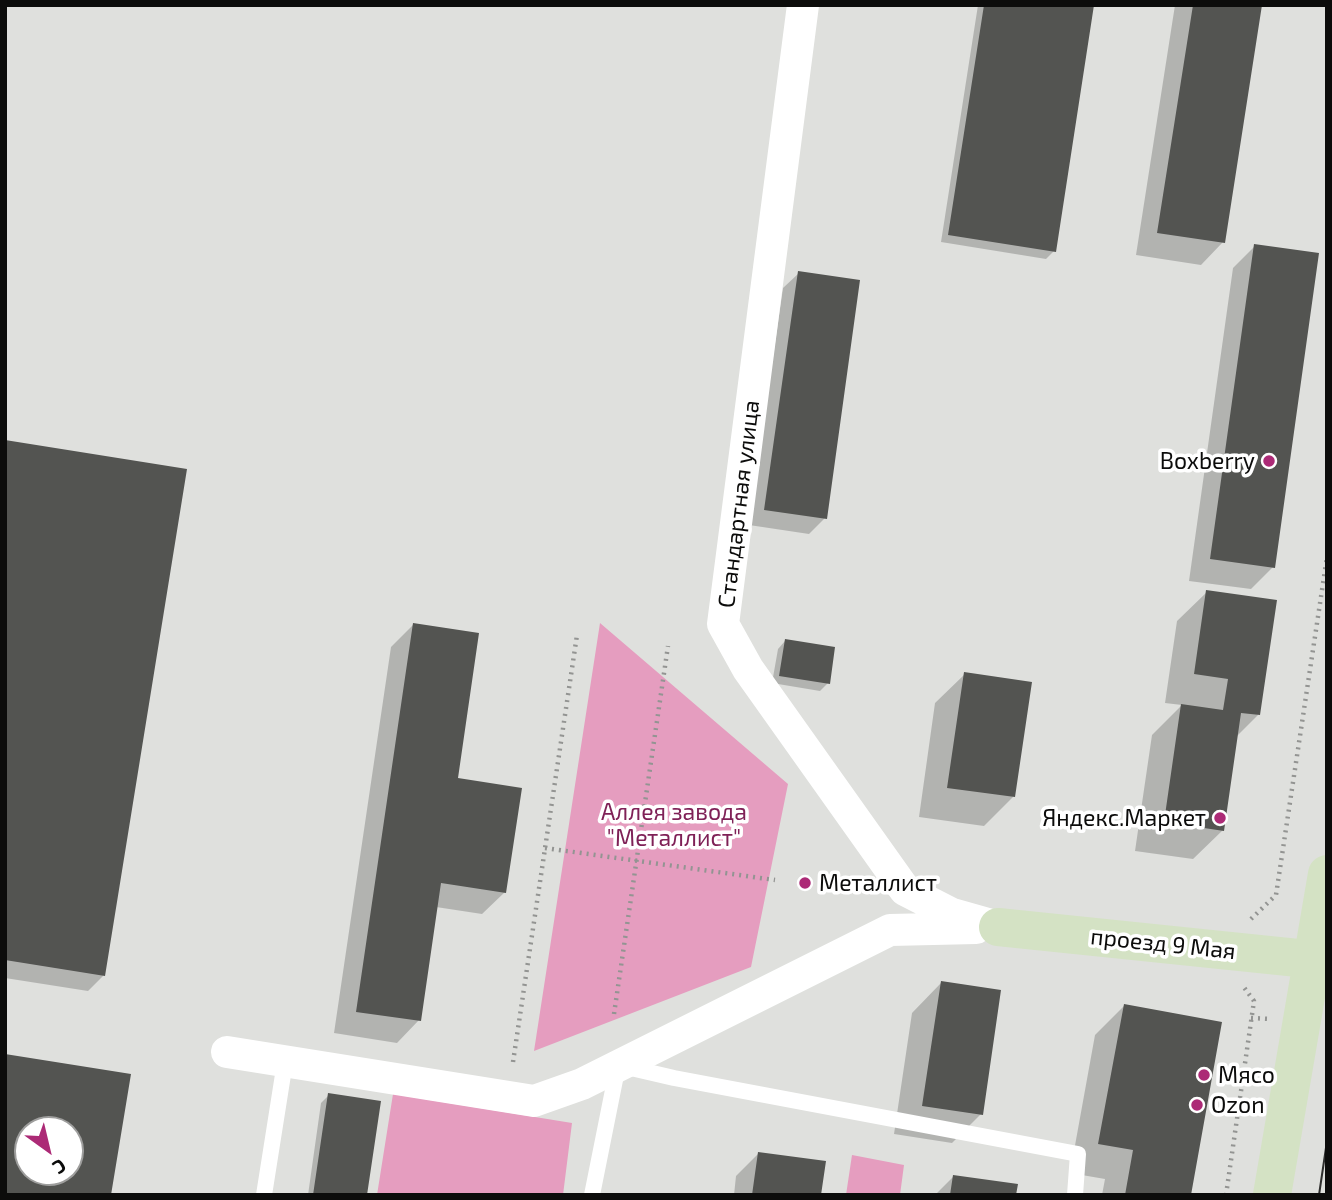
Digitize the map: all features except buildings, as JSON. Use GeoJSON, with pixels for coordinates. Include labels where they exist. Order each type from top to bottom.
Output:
{"type":"FeatureCollection","features":[{"type":"Feature","properties":{"kind":"main road"},"geometry":{"type":"LineString","coordinates":[[1272,1195],[1300,1022],[1320,960],[1327,874]]}},
{"type":"Feature","properties":{"kind":"main road","name":"проезд 9 Мая"},"geometry":{"type":"LineString","coordinates":[[998,927],[1320,960]]}},
{"type":"Feature","properties":{"kind":"street","name":"Стандартная улица"},"geometry":{"type":"LineString","coordinates":[[803,5],[723,624],[748,669],[905,890],[952,914],[998,927]]}},
{"type":"Feature","properties":{"kind":"street"},"geometry":{"type":"LineString","coordinates":[[227,1052],[534,1101],[582,1084],[890,930],[998,927]]}},
{"type":"Feature","properties":{"kind":"lane"},"geometry":{"type":"LineString","coordinates":[[264,1195],[285,1062]]}},
{"type":"Feature","properties":{"kind":"lane"},"geometry":{"type":"LineString","coordinates":[[592,1195],[618,1065],[674,1078],[1078,1154],[1075,1195]]}},
{"type":"Feature","properties":{"kind":"path"},"geometry":{"type":"LineString","coordinates":[[1226,1195],[1254,1000],[1237,979],[1240,952],[1248,922],[1276,895],[1327,557]]}},
{"type":"Feature","properties":{"kind":"path"},"geometry":{"type":"LineString","coordinates":[[513,1062],[577,635]]}},
{"type":"Feature","properties":{"kind":"path"},"geometry":{"type":"LineString","coordinates":[[614,1014],[668,646]]}},
{"type":"Feature","properties":{"kind":"path"},"geometry":{"type":"LineString","coordinates":[[545,848],[775,880]]}},
{"type":"Feature","properties":{"kind":"green space","name":"Аллея завода \"Металлист\""},"geometry":{"type":"Polygon","coordinates":[[[600,623],[788,784],[751,967],[534,1051],[600,623]]]}},
{"type":"Feature","properties":{"kind":"green space"},"geometry":{"type":"Polygon","coordinates":[[[393,1094],[572,1123],[563,1195],[377,1195],[393,1094]]]}},
{"type":"Feature","properties":{"kind":"green space"},"geometry":{"type":"Polygon","coordinates":[[[852,1155],[904,1165],[900,1195],[846,1195],[852,1155]]]}},
{"type":"Feature","properties":{"kind":"tram line"},"geometry":{"type":"LineString","coordinates":[[1319,1195],[1327,1141]]}},
{"type":"Feature","properties":{"kind":"place","name":"Boxberry"},"geometry":{"type":"Point","coordinates":[1269,461]}},
{"type":"Feature","properties":{"kind":"place","name":"Яндекс.Маркет"},"geometry":{"type":"Point","coordinates":[1220,818]}},
{"type":"Feature","properties":{"kind":"place","name":"Металлист"},"geometry":{"type":"Point","coordinates":[805,883]}},
{"type":"Feature","properties":{"kind":"place","name":"Мясо"},"geometry":{"type":"Point","coordinates":[1204,1075]}},
{"type":"Feature","properties":{"kind":"place","name":"Ozon"},"geometry":{"type":"Point","coordinates":[1197,1105]}}]}
